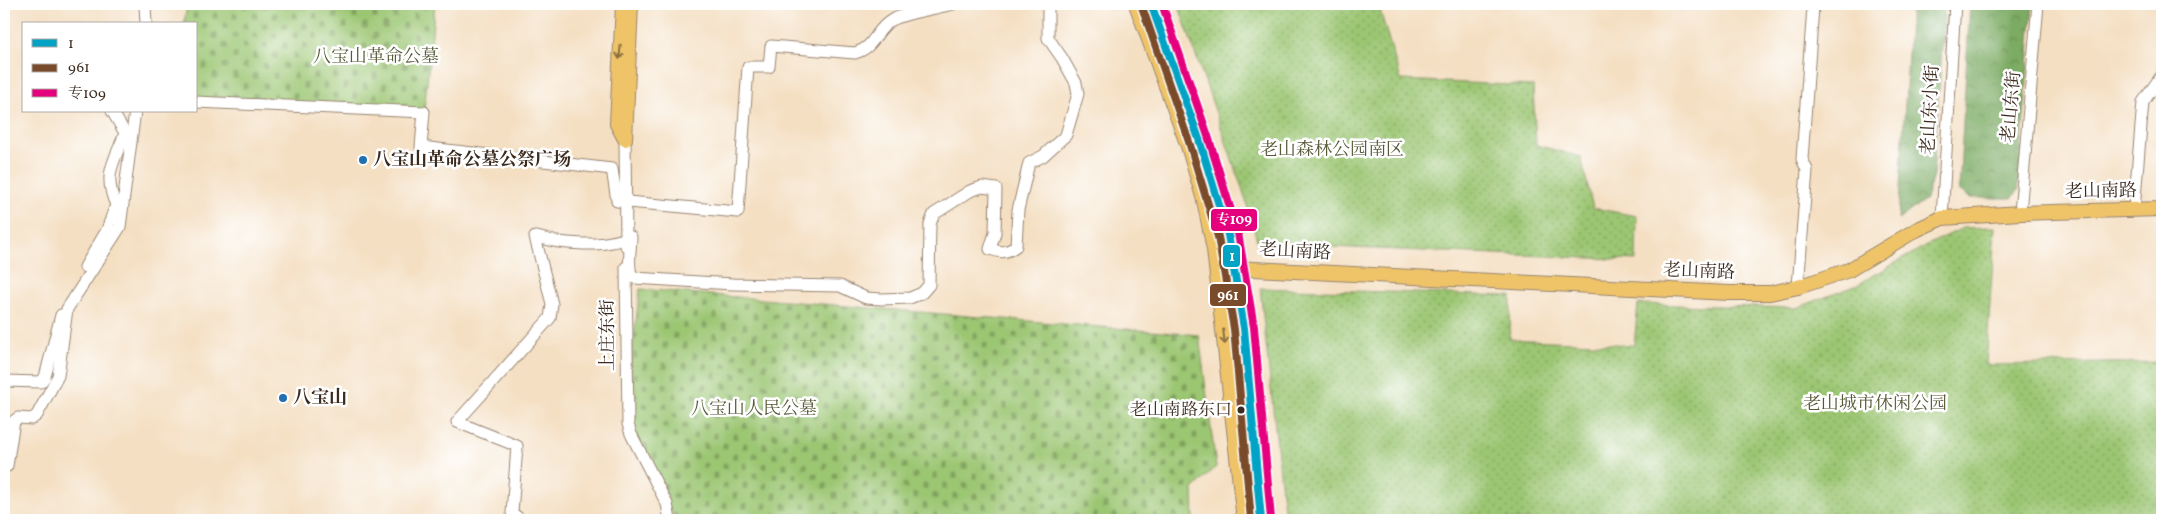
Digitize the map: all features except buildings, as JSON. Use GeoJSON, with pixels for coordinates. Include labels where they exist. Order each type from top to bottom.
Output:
{"type":"FeatureCollection","features":[{"type":"Feature","properties":{"kind":"main road","name":"上庄东街"},"geometry":{"type":"LineString","coordinates":[[623,4],[617,124],[625,139]]}},
{"type":"Feature","properties":{"kind":"main road","name":"上庄东街"},"geometry":{"type":"LineString","coordinates":[[625,139],[631,4]]}},
{"type":"Feature","properties":{"kind":"main road"},"geometry":{"type":"LineString","coordinates":[[1136,4],[1198,176],[1218,271],[1244,520]]}},
{"type":"Feature","properties":{"kind":"main road"},"geometry":{"type":"LineString","coordinates":[[1151,4],[1199,140],[1228,234],[1244,328],[1261,520]]}},
{"type":"Feature","properties":{"kind":"main road","name":"老山南路"},"geometry":{"type":"LineString","coordinates":[[1218,271],[1235,268],[1729,293],[1770,292],[1798,287],[1849,270],[1916,230],[1942,218],[2020,213],[2162,210]]}},
{"type":"Feature","properties":{"kind":"street"},"geometry":{"type":"LineString","coordinates":[[145,4],[146,22]]}},
{"type":"Feature","properties":{"kind":"street"},"geometry":{"type":"LineString","coordinates":[[198,102],[424,112],[421,147],[612,169],[617,201],[738,212],[748,67],[769,67],[771,46],[855,53],[866,50],[882,28],[892,20],[953,4]]}},
{"type":"Feature","properties":{"kind":"street"},"geometry":{"type":"LineString","coordinates":[[521,520],[512,513],[517,446],[457,422],[550,318],[552,304],[535,237],[557,242],[612,244],[631,237],[630,269],[631,276],[634,278],[733,284],[840,286],[866,298],[910,298],[922,293],[929,285],[930,224],[934,214],[970,191],[982,187],[996,189],[995,233],[990,249],[1002,252],[1010,251],[1016,246],[1018,210],[1029,163],[1043,156],[1066,135],[1078,94],[1076,83],[1048,38],[1048,4]]}},
{"type":"Feature","properties":{"kind":"street","name":"老山东小街"},"geometry":{"type":"LineString","coordinates":[[1942,218],[1955,4]]}},
{"type":"Feature","properties":{"kind":"street","name":"老山东街"},"geometry":{"type":"LineString","coordinates":[[2020,213],[2038,4]]}},
{"type":"Feature","properties":{"kind":"street"},"geometry":{"type":"LineString","coordinates":[[1798,287],[1807,170],[1802,160],[1813,7]]}},
{"type":"Feature","properties":{"kind":"street"},"geometry":{"type":"LineString","coordinates":[[2134,210],[2143,102],[2162,75]]}},
{"type":"Feature","properties":{"kind":"street"},"geometry":{"type":"LineString","coordinates":[[4,381],[41,382],[45,377],[55,330],[65,302],[112,217],[116,205],[109,191],[110,172],[113,158],[125,133],[113,112]]}},
{"type":"Feature","properties":{"kind":"street"},"geometry":{"type":"LineString","coordinates":[[4,466],[7,466],[14,421],[18,418],[32,419],[37,414],[58,376],[66,308],[120,227],[135,112]]}},
{"type":"Feature","properties":{"kind":"street","name":"上庄东街"},"geometry":{"type":"LineString","coordinates":[[625,139],[628,424],[631,434],[667,504],[670,520]]}},
{"type":"Feature","properties":{"kind":"green space","name":"八宝山革命公墓"},"geometry":{"type":"Polygon","coordinates":[[[187,4],[435,4],[424,112],[198,102],[198,22],[184,22],[187,4]]]}},
{"type":"Feature","properties":{"kind":"green space","name":"老山森林公园南区"},"geometry":{"type":"Polygon","coordinates":[[[1178,4],[1378,4],[1401,80],[1533,86],[1536,145],[1581,157],[1593,208],[1637,216],[1636,260],[1258,244],[1243,191],[1178,4]]]}},
{"type":"Feature","properties":{"kind":"green space"},"geometry":{"type":"Polygon","coordinates":[[[1911,4],[1945,4],[1933,176],[1926,199],[1898,220],[1911,4]]]}},
{"type":"Feature","properties":{"kind":"green space"},"geometry":{"type":"Polygon","coordinates":[[[1970,4],[2033,4],[2018,191],[2012,198],[1970,198],[1959,190],[1970,4]]]}},
{"type":"Feature","properties":{"kind":"green space","name":"老山城市休闲公园"},"geometry":{"type":"Polygon","coordinates":[[[1995,227],[1986,365],[2162,362],[2162,520],[1285,520],[1260,288],[1511,296],[1510,339],[1634,345],[1638,304],[1796,308],[1855,286],[1927,245],[1963,228],[1995,227]]]}},
{"type":"Feature","properties":{"kind":"green space","name":"八宝山人民公墓"},"geometry":{"type":"Polygon","coordinates":[[[640,289],[1199,335],[1216,467],[1193,489],[1194,520],[675,520],[633,431],[631,359],[640,289]]]}},
{"type":"Feature","properties":{"kind":"transit line","name":"1"},"geometry":{"type":"LineString","coordinates":[[1151,4],[1199,139],[1228,235],[1244,328],[1261,520]]}},
{"type":"Feature","properties":{"kind":"transit line","name":"专109"},"geometry":{"type":"LineString","coordinates":[[1162,4],[1208,136],[1238,233],[1254,327],[1271,519]]}},
{"type":"Feature","properties":{"kind":"transit line","name":"961"},"geometry":{"type":"LineString","coordinates":[[1142,7],[1189,142],[1218,237],[1234,329],[1251,520]]}},
{"type":"Feature","properties":{"kind":"place","name":"八宝山革命公墓公祭广场"},"geometry":{"type":"Point","coordinates":[363,160]}},
{"type":"Feature","properties":{"kind":"place","name":"八宝山"},"geometry":{"type":"Point","coordinates":[283,398]}},
{"type":"Feature","properties":{"kind":"place","name":"老山南路东口"},"geometry":{"type":"Point","coordinates":[1241,410]}}]}
